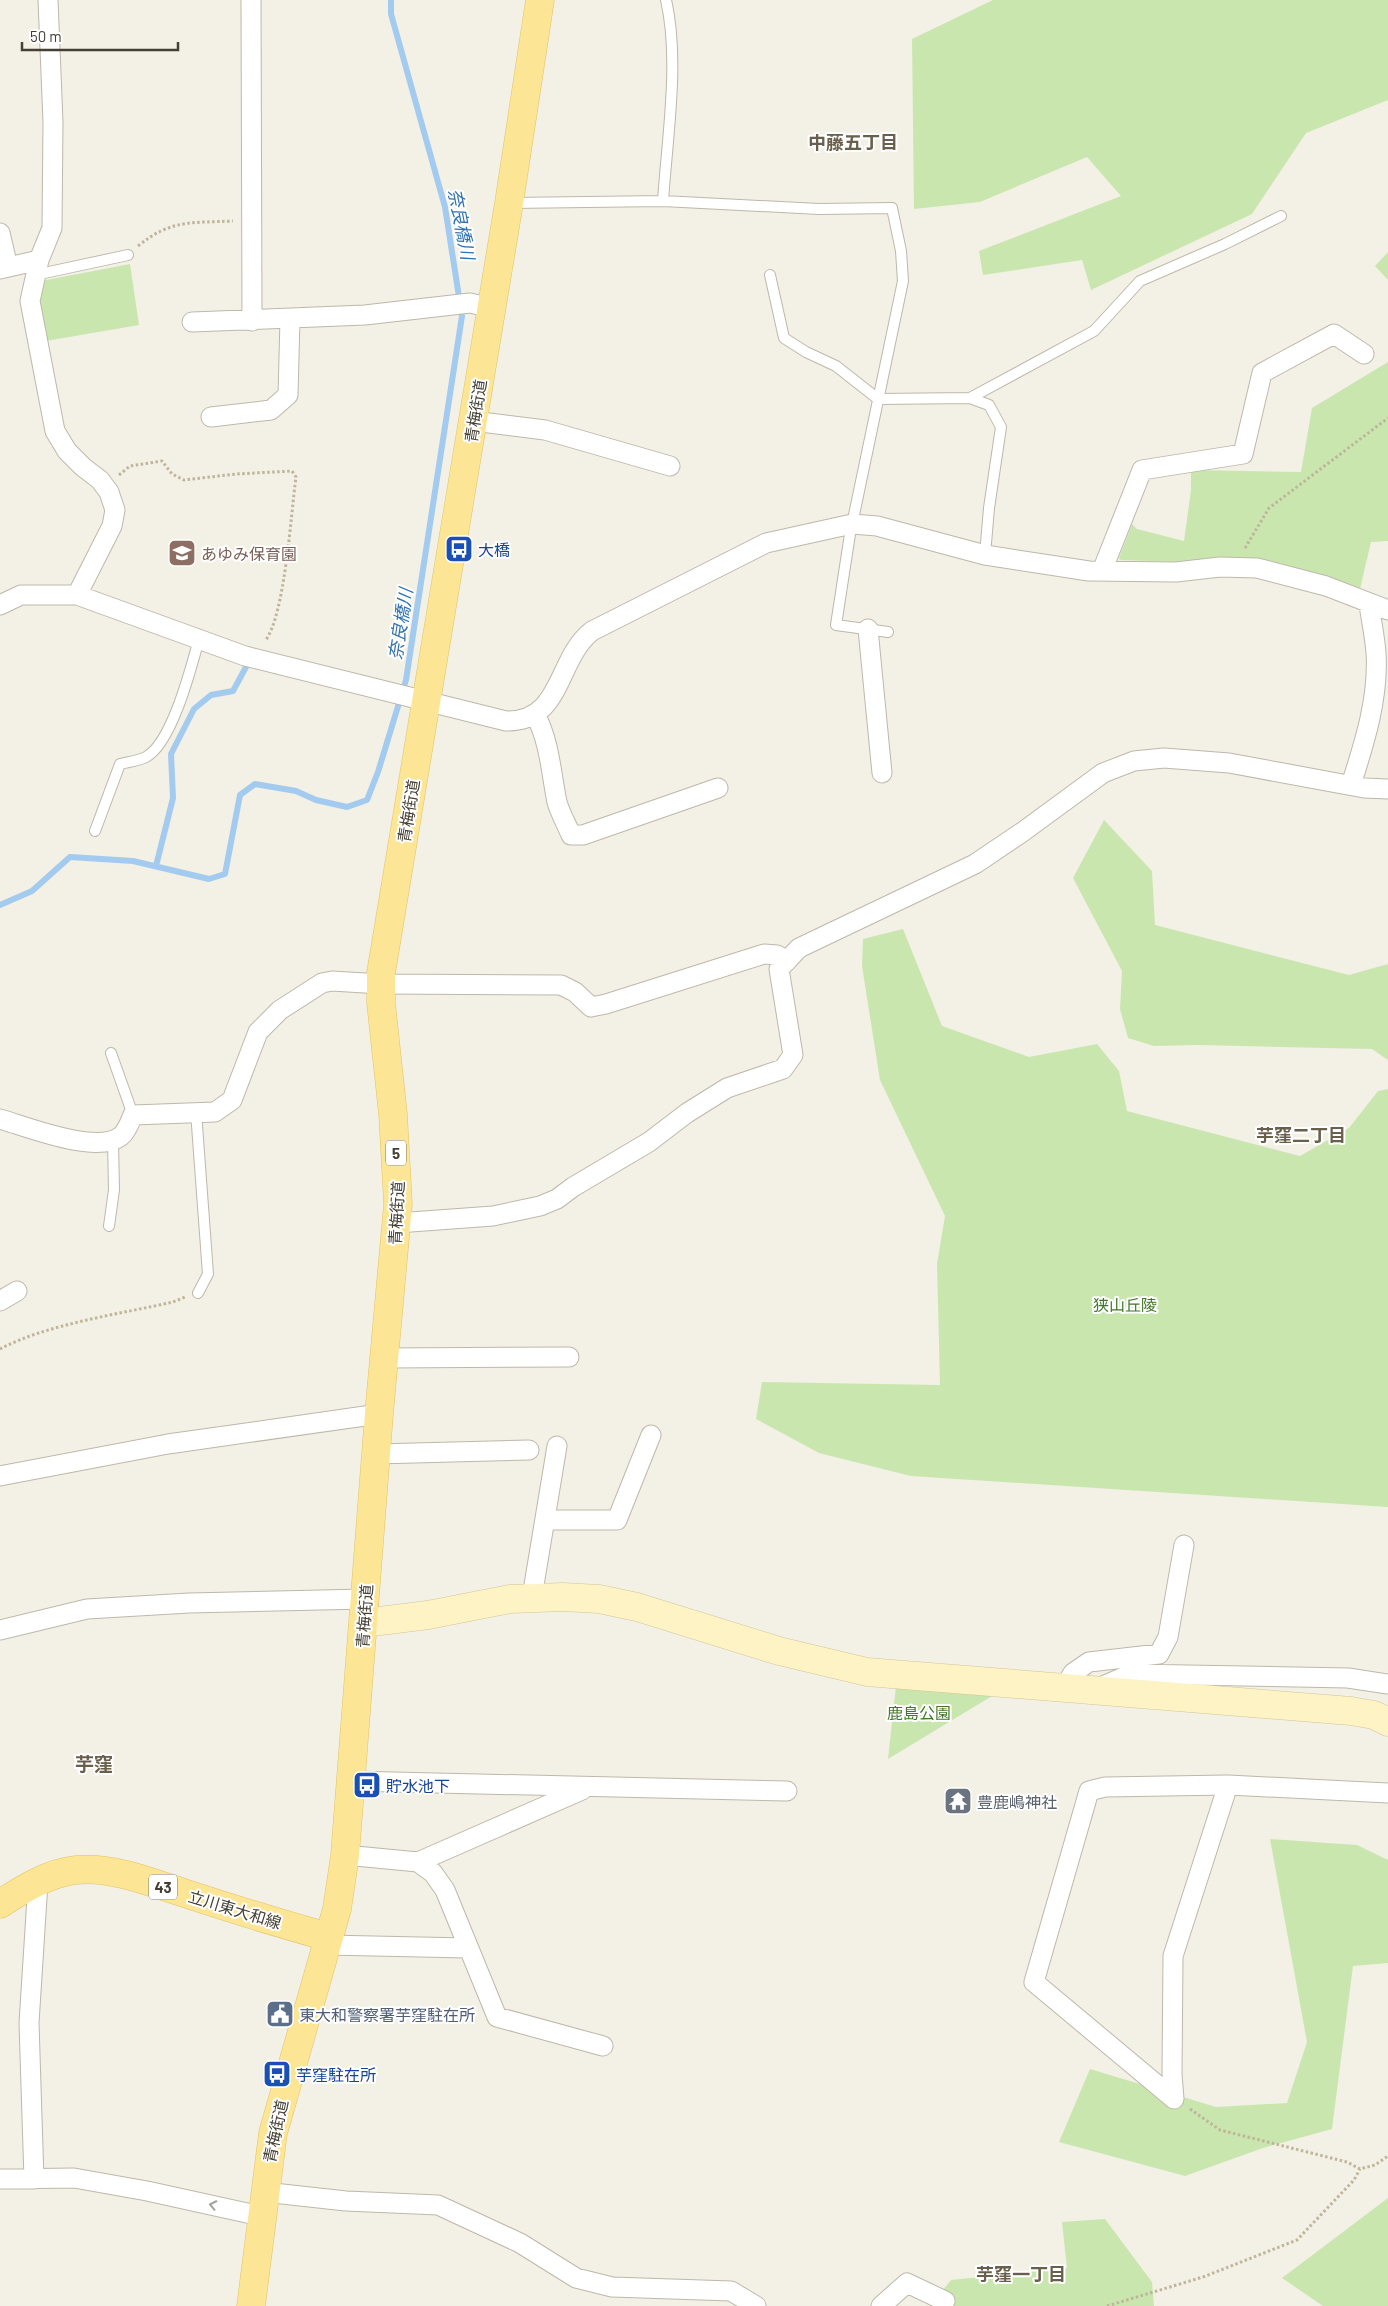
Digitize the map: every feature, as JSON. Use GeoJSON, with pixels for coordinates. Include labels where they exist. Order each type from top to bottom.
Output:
{"type":"FeatureCollection","features":[{"type":"Feature","properties":{"kind":"main road","name":"青梅街道"},"geometry":{"type":"LineString","coordinates":[[251,2306],[262,2204],[276,2119],[337,1908],[345,1854],[383,1358],[397,1222],[398,1172],[381,984],[419,699],[473,421],[472,306],[509,202],[540,0]]}},
{"type":"Feature","properties":{"kind":"main road","name":"立川東大和線"},"geometry":{"type":"LineString","coordinates":[[0,1904],[38,1882],[67,1871],[87,1869],[106,1872],[328,1941]]}},
{"type":"Feature","properties":{"kind":"street"},"geometry":{"type":"LineString","coordinates":[[48,0],[53,122],[52,228],[37,267],[30,300],[56,431],[67,451],[109,492],[115,510],[112,526],[77,595]]}},
{"type":"Feature","properties":{"kind":"street"},"geometry":{"type":"LineString","coordinates":[[251,0],[252,320]]}},
{"type":"Feature","properties":{"kind":"street"},"geometry":{"type":"LineString","coordinates":[[0,232],[4,268],[37,267]]}},
{"type":"Feature","properties":{"kind":"street"},"geometry":{"type":"LineString","coordinates":[[192,322],[365,315],[472,306]]}},
{"type":"Feature","properties":{"kind":"street"},"geometry":{"type":"LineString","coordinates":[[210,417],[271,410],[288,395],[290,319]]}},
{"type":"Feature","properties":{"kind":"street"},"geometry":{"type":"LineString","coordinates":[[1102,571],[1142,470],[1243,454],[1262,373],[1334,334],[1364,354]]}},
{"type":"Feature","properties":{"kind":"street"},"geometry":{"type":"LineString","coordinates":[[473,421],[546,430],[670,466]]}},
{"type":"Feature","properties":{"kind":"street"},"geometry":{"type":"LineString","coordinates":[[0,605],[21,595],[77,595],[252,658],[506,721],[517,721],[536,714],[552,698],[573,652],[584,637],[592,631],[766,543],[852,524],[877,526],[985,555],[1089,571],[1176,572],[1257,568],[1326,586],[1381,606],[1374,688],[1365,740],[1351,785]]}},
{"type":"Feature","properties":{"kind":"street"},"geometry":{"type":"LineString","coordinates":[[868,630],[882,773]]}},
{"type":"Feature","properties":{"kind":"street"},"geometry":{"type":"LineString","coordinates":[[536,714],[542,727],[553,772],[558,804],[571,835],[583,835],[718,788]]}},
{"type":"Feature","properties":{"kind":"street"},"geometry":{"type":"LineString","coordinates":[[397,1222],[493,1216],[540,1206],[557,1200],[573,1188],[649,1142],[687,1112],[727,1088],[783,1070],[793,1054],[779,969],[799,948],[975,864],[1104,772],[1134,761],[1164,758],[1229,763],[1351,785],[1388,789]]}},
{"type":"Feature","properties":{"kind":"street"},"geometry":{"type":"LineString","coordinates":[[0,1120],[87,1143],[113,1141],[124,1134],[133,1115],[215,1112],[232,1100],[258,1032],[280,1010],[322,983],[332,981],[381,984],[561,984],[575,992],[590,1007],[606,1004],[764,954],[776,955],[786,961]]}},
{"type":"Feature","properties":{"kind":"street"},"geometry":{"type":"LineString","coordinates":[[0,1301],[18,1291]]}},
{"type":"Feature","properties":{"kind":"street"},"geometry":{"type":"LineString","coordinates":[[383,1358],[569,1357]]}},
{"type":"Feature","properties":{"kind":"street"},"geometry":{"type":"LineString","coordinates":[[0,1476],[168,1444],[379,1414]]}},
{"type":"Feature","properties":{"kind":"street"},"geometry":{"type":"LineString","coordinates":[[546,1520],[617,1520],[651,1435]]}},
{"type":"Feature","properties":{"kind":"street"},"geometry":{"type":"LineString","coordinates":[[532,1597],[546,1520],[556,1446]]}},
{"type":"Feature","properties":{"kind":"street"},"geometry":{"type":"LineString","coordinates":[[376,1454],[529,1450]]}},
{"type":"Feature","properties":{"kind":"street"},"geometry":{"type":"LineString","coordinates":[[1063,1689],[1072,1673],[1089,1662],[1159,1654],[1168,1637],[1184,1545]]}},
{"type":"Feature","properties":{"kind":"street"},"geometry":{"type":"LineString","coordinates":[[0,1630],[87,1609],[189,1603],[428,1615],[489,1602],[532,1597],[563,1597],[614,1601],[779,1651],[867,1672],[1090,1692],[1351,1711],[1374,1715],[1388,1722]]}},
{"type":"Feature","properties":{"kind":"street"},"geometry":{"type":"LineString","coordinates":[[1090,1692],[1131,1674],[1348,1678],[1388,1684]]}},
{"type":"Feature","properties":{"kind":"street"},"geometry":{"type":"LineString","coordinates":[[351,1781],[787,1791]]}},
{"type":"Feature","properties":{"kind":"street"},"geometry":{"type":"LineString","coordinates":[[1174,2099],[1034,1982],[1089,1791],[1105,1787],[1228,1785],[1388,1793]]}},
{"type":"Feature","properties":{"kind":"street"},"geometry":{"type":"LineString","coordinates":[[1174,2099],[1172,2074],[1173,1956],[1228,1785]]}},
{"type":"Feature","properties":{"kind":"street"},"geometry":{"type":"LineString","coordinates":[[418,1862],[588,1787]]}},
{"type":"Feature","properties":{"kind":"street"},"geometry":{"type":"LineString","coordinates":[[345,1854],[418,1862],[433,1873],[445,1890],[497,2017],[603,2046]]}},
{"type":"Feature","properties":{"kind":"street"},"geometry":{"type":"LineString","coordinates":[[34,2179],[29,2023],[38,1882]]}},
{"type":"Feature","properties":{"kind":"street"},"geometry":{"type":"LineString","coordinates":[[328,1941],[468,1948]]}},
{"type":"Feature","properties":{"kind":"street"},"geometry":{"type":"LineString","coordinates":[[0,2179],[74,2178],[147,2191],[262,2204],[346,2201],[438,2205],[520,2243],[576,2278],[612,2287],[731,2291],[756,2306]]}},
{"type":"Feature","properties":{"kind":"street"},"geometry":{"type":"LineString","coordinates":[[881,2306],[907,2283],[945,2301]]}},
{"type":"Feature","properties":{"kind":"lane"},"geometry":{"type":"LineString","coordinates":[[662,202],[672,58],[672,24],[666,0]]}},
{"type":"Feature","properties":{"kind":"lane"},"geometry":{"type":"LineString","coordinates":[[509,202],[662,202],[820,209],[892,208],[901,251],[903,281],[852,524],[836,625],[888,632]]}},
{"type":"Feature","properties":{"kind":"lane"},"geometry":{"type":"LineString","coordinates":[[970,398],[1094,331],[1140,281],[1225,244],[1281,216]]}},
{"type":"Feature","properties":{"kind":"lane"},"geometry":{"type":"LineString","coordinates":[[37,267],[128,255]]}},
{"type":"Feature","properties":{"kind":"lane"},"geometry":{"type":"LineString","coordinates":[[770,275],[784,338],[806,352],[836,366],[878,400],[970,398],[989,405],[1001,427],[989,508],[985,555]]}},
{"type":"Feature","properties":{"kind":"lane"},"geometry":{"type":"LineString","coordinates":[[95,831],[120,764],[145,757],[154,751],[161,740],[182,698],[199,639]]}},
{"type":"Feature","properties":{"kind":"lane"},"geometry":{"type":"LineString","coordinates":[[111,1053],[133,1115]]}},
{"type":"Feature","properties":{"kind":"lane"},"geometry":{"type":"LineString","coordinates":[[196,1112],[208,1274],[198,1293]]}},
{"type":"Feature","properties":{"kind":"lane"},"geometry":{"type":"LineString","coordinates":[[108,1226],[114,1190],[113,1141]]}},
{"type":"Feature","properties":{"kind":"path"},"geometry":{"type":"LineString","coordinates":[[128,255],[152,235],[169,226],[251,220]]}},
{"type":"Feature","properties":{"kind":"path"},"geometry":{"type":"LineString","coordinates":[[1233,568],[1269,508],[1388,418]]}},
{"type":"Feature","properties":{"kind":"path"},"geometry":{"type":"LineString","coordinates":[[105,487],[130,466],[162,461],[172,474],[184,480],[236,474],[292,471],[296,477],[279,606],[270,634],[252,658]]}},
{"type":"Feature","properties":{"kind":"path"},"geometry":{"type":"LineString","coordinates":[[0,1349],[14,1342],[77,1323],[172,1302],[198,1293]]}},
{"type":"Feature","properties":{"kind":"path"},"geometry":{"type":"LineString","coordinates":[[1174,2099],[1220,2130],[1347,2162],[1360,2169],[1375,2165],[1388,2156]]}},
{"type":"Feature","properties":{"kind":"path"},"geometry":{"type":"LineString","coordinates":[[1107,2306],[1203,2276],[1297,2240],[1354,2180],[1360,2169]]}},
{"type":"Feature","properties":{"kind":"green space"},"geometry":{"type":"Polygon","coordinates":[[[993,0],[1388,0],[1388,100],[1306,133],[1252,214],[1091,290],[1082,260],[983,275],[979,251],[1121,196],[1087,157],[980,202],[914,209],[912,39],[993,0]]]}},
{"type":"Feature","properties":{"kind":"green space"},"geometry":{"type":"Polygon","coordinates":[[[1388,252],[1388,280],[1375,266],[1388,252]]]}},
{"type":"Feature","properties":{"kind":"green space"},"geometry":{"type":"Polygon","coordinates":[[[130,264],[139,325],[40,342],[36,282],[130,264]]]}},
{"type":"Feature","properties":{"kind":"green space"},"geometry":{"type":"Polygon","coordinates":[[[1388,362],[1388,541],[1371,542],[1359,593],[1260,561],[1236,558],[1179,562],[1120,560],[1119,558],[1132,524],[1137,529],[1184,541],[1191,490],[1191,470],[1301,472],[1312,408],[1388,362]]]}},
{"type":"Feature","properties":{"kind":"green space"},"geometry":{"type":"Polygon","coordinates":[[[1104,820],[1152,871],[1155,925],[1349,975],[1388,964],[1388,1060],[1372,1049],[1198,1045],[1154,1046],[1128,1038],[1120,1009],[1122,971],[1073,878],[1104,820]]]}},
{"type":"Feature","properties":{"kind":"green space","name":"狭山丘陵"},"geometry":{"type":"Polygon","coordinates":[[[903,929],[942,1026],[1029,1057],[1097,1044],[1119,1071],[1127,1111],[1300,1156],[1349,1128],[1378,1091],[1388,1089],[1388,1507],[911,1476],[819,1453],[756,1419],[762,1382],[940,1385],[937,1264],[945,1216],[880,1080],[862,966],[863,939],[903,929]]]}},
{"type":"Feature","properties":{"kind":"green space","name":"鹿島公園"},"geometry":{"type":"Polygon","coordinates":[[[896,1686],[997,1693],[888,1759],[896,1686]]]}},
{"type":"Feature","properties":{"kind":"green space"},"geometry":{"type":"Polygon","coordinates":[[[1270,1839],[1357,1845],[1388,1860],[1388,1963],[1353,1966],[1332,2129],[1263,2148],[1185,2176],[1059,2142],[1090,2069],[1216,2107],[1287,2103],[1307,2042],[1270,1839]]]}},
{"type":"Feature","properties":{"kind":"green space"},"geometry":{"type":"Polygon","coordinates":[[[1388,2198],[1388,2306],[1323,2306],[1282,2278],[1388,2198]]]}},
{"type":"Feature","properties":{"kind":"green space"},"geometry":{"type":"Polygon","coordinates":[[[1105,2219],[1152,2282],[1154,2306],[930,2306],[951,2280],[1067,2268],[1062,2222],[1105,2219]]]}},
{"type":"Feature","properties":{"kind":"waterway","name":"奈良橋川"},"geometry":{"type":"LineString","coordinates":[[0,905],[32,891],[70,857],[133,861],[209,879],[225,874],[240,795],[255,784],[296,791],[316,800],[347,807],[367,800],[378,772],[406,680],[462,316],[445,207],[391,14],[391,0]]}},
{"type":"Feature","properties":{"kind":"waterway"},"geometry":{"type":"LineString","coordinates":[[156,866],[173,798],[171,754],[194,709],[211,695],[233,691],[246,667]]}},
{"type":"Feature","properties":{"kind":"place","name":"大橋"},"geometry":{"type":"Point","coordinates":[459,549]}},
{"type":"Feature","properties":{"kind":"place","name":"あゆみ保育園"},"geometry":{"type":"Point","coordinates":[182,553]}},
{"type":"Feature","properties":{"kind":"place","name":"貯水池下"},"geometry":{"type":"Point","coordinates":[367,1785]}},
{"type":"Feature","properties":{"kind":"place","name":"豊鹿嶋神社"},"geometry":{"type":"Point","coordinates":[958,1801]}},
{"type":"Feature","properties":{"kind":"place","name":"東大和警察署芋窪駐在所"},"geometry":{"type":"Point","coordinates":[280,2014]}},
{"type":"Feature","properties":{"kind":"place","name":"芋窪駐在所"},"geometry":{"type":"Point","coordinates":[277,2074]}},
{"type":"Feature","properties":{"kind":"district","name":"中藤五丁目"},"geometry":{"type":"Point","coordinates":[853,142]}},
{"type":"Feature","properties":{"kind":"district","name":"芋窪二丁目"},"geometry":{"type":"Point","coordinates":[1301,1135]}},
{"type":"Feature","properties":{"kind":"district","name":"芋窪"},"geometry":{"type":"Point","coordinates":[94,1763]}},
{"type":"Feature","properties":{"kind":"district","name":"芋窪一丁目"},"geometry":{"type":"Point","coordinates":[1021,2274]}}]}
